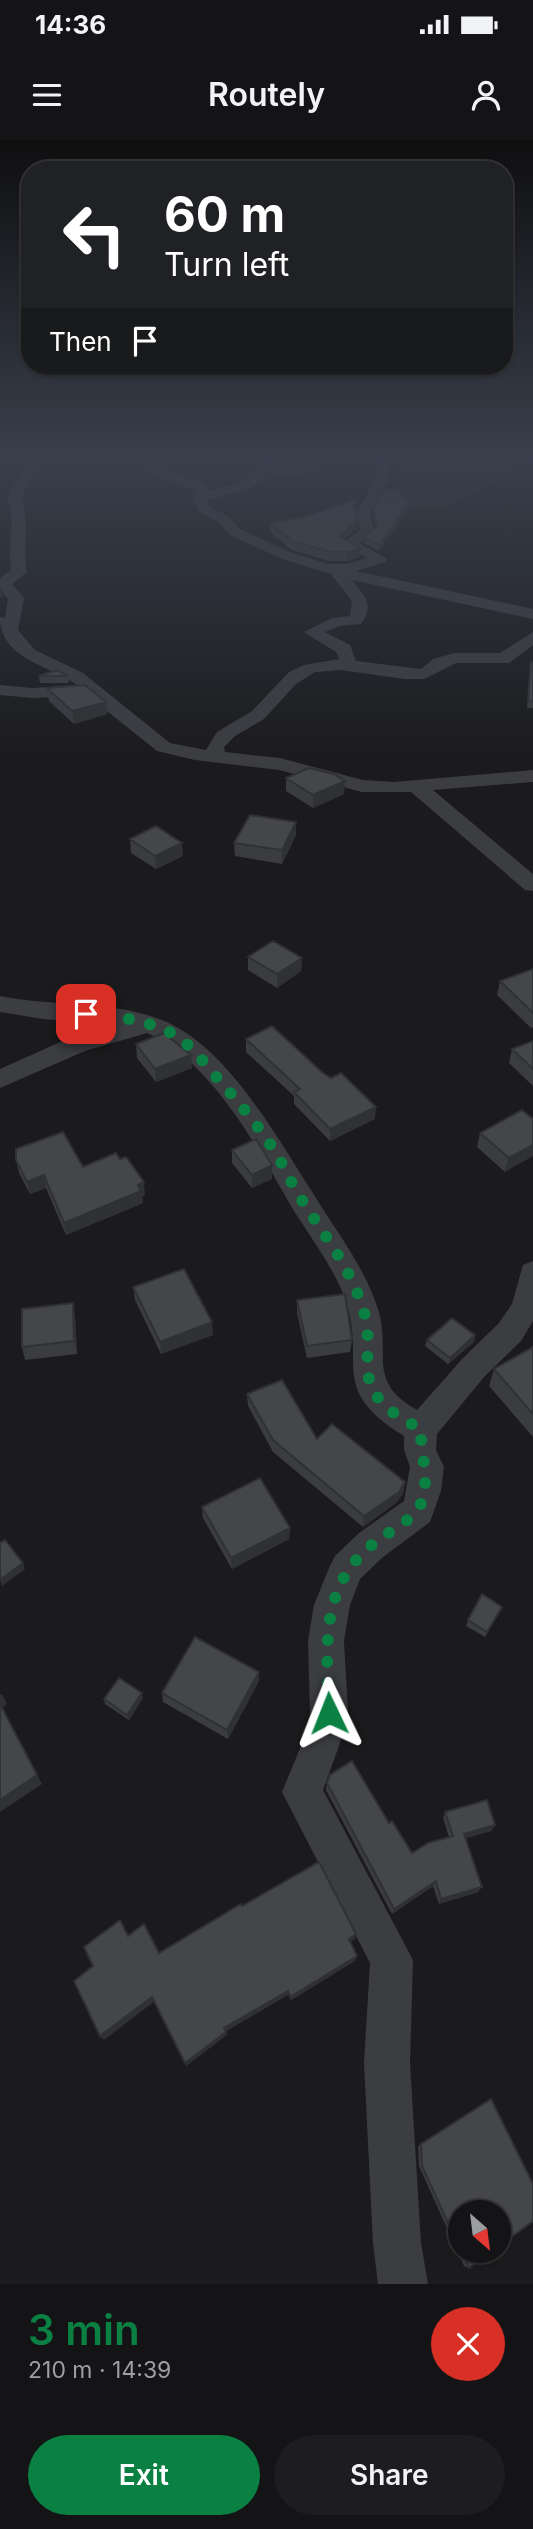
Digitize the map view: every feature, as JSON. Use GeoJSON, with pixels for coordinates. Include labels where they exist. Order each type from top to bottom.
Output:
{"type":"FeatureCollection","features":[{"type":"Feature","properties":{"kind":"street"},"geometry":{"type":"LineString","coordinates":[[17,559],[19,572],[3,583],[16,598],[6,625],[25,652],[39,660],[62,667],[85,681],[91,690],[164,747],[280,764],[362,786],[418,788],[533,776]]}},
{"type":"Feature","properties":{"kind":"street"},"geometry":{"type":"LineString","coordinates":[[297,559],[362,578],[533,614]]}},
{"type":"Feature","properties":{"kind":"street"},"geometry":{"type":"LineString","coordinates":[[349,665],[344,649],[312,632],[338,621],[355,621],[360,614],[360,601],[334,567],[348,569],[380,559]]}},
{"type":"Feature","properties":{"kind":"street"},"geometry":{"type":"LineString","coordinates":[[217,756],[215,747],[225,734],[256,717],[297,674],[321,665],[349,665],[394,674],[426,674],[438,664],[451,659],[477,655],[503,659],[533,637]]}},
{"type":"Feature","properties":{"kind":"street"},"geometry":{"type":"LineString","coordinates":[[0,690],[33,693],[91,690]]}},
{"type":"Feature","properties":{"kind":"street"},"geometry":{"type":"LineString","coordinates":[[418,788],[533,885]]}},
{"type":"Feature","properties":{"kind":"street"},"geometry":{"type":"LineString","coordinates":[[0,1004],[112,1016],[148,1024],[172,1034],[191,1047],[243,1106],[332,1242],[360,1299],[368,1326],[366,1366],[373,1393],[394,1415],[421,1429]]}},
{"type":"Feature","properties":{"kind":"street"},"geometry":{"type":"LineString","coordinates":[[0,1079],[76,1045],[148,1024]]}},
{"type":"Feature","properties":{"kind":"street"},"geometry":{"type":"LineString","coordinates":[[403,2284],[397,2243],[387,2063],[392,1960],[302,1792],[320,1746],[329,1713],[326,1641],[332,1605],[347,1569],[371,1545],[418,1511],[425,1491],[427,1467],[420,1450],[421,1429],[474,1367],[510,1332],[526,1307],[533,1273]]}},
{"type":"Feature","properties":{"kind":"building"},"geometry":{"type":"Polygon","coordinates":[[[531,662],[533,701],[528,701],[531,662]]]}},
{"type":"Feature","properties":{"kind":"building"},"geometry":{"type":"Polygon","coordinates":[[[57,670],[68,676],[39,676],[57,670]]]}},
{"type":"Feature","properties":{"kind":"building"},"geometry":{"type":"Polygon","coordinates":[[[85,685],[106,702],[72,711],[47,688],[85,685]]]}},
{"type":"Feature","properties":{"kind":"building"},"geometry":{"type":"Polygon","coordinates":[[[309,768],[334,774],[345,781],[313,795],[286,778],[309,768]]]}},
{"type":"Feature","properties":{"kind":"building"},"geometry":{"type":"Polygon","coordinates":[[[250,815],[296,822],[282,850],[234,843],[250,815]]]}},
{"type":"Feature","properties":{"kind":"building"},"geometry":{"type":"Polygon","coordinates":[[[156,826],[182,843],[155,856],[130,839],[156,826]]]}},
{"type":"Feature","properties":{"kind":"building"},"geometry":{"type":"Polygon","coordinates":[[[273,941],[302,958],[277,974],[248,957],[273,941]]]}},
{"type":"Feature","properties":{"kind":"building"},"geometry":{"type":"Polygon","coordinates":[[[533,969],[533,1013],[500,981],[533,969]]]}},
{"type":"Feature","properties":{"kind":"building"},"geometry":{"type":"Polygon","coordinates":[[[272,1026],[323,1073],[331,1078],[341,1073],[376,1107],[330,1129],[294,1092],[300,1089],[246,1039],[272,1026]]]}},
{"type":"Feature","properties":{"kind":"building"},"geometry":{"type":"Polygon","coordinates":[[[164,1033],[191,1055],[155,1069],[136,1044],[164,1033]]]}},
{"type":"Feature","properties":{"kind":"building"},"geometry":{"type":"Polygon","coordinates":[[[533,1041],[533,1069],[512,1049],[533,1041]]]}},
{"type":"Feature","properties":{"kind":"building"},"geometry":{"type":"Polygon","coordinates":[[[522,1110],[533,1119],[533,1145],[509,1158],[480,1133],[522,1110]]]}},
{"type":"Feature","properties":{"kind":"building"},"geometry":{"type":"Polygon","coordinates":[[[63,1132],[83,1167],[116,1153],[120,1159],[126,1157],[144,1182],[138,1185],[141,1191],[64,1223],[44,1175],[27,1182],[16,1160],[16,1149],[63,1132]]]}},
{"type":"Feature","properties":{"kind":"building"},"geometry":{"type":"Polygon","coordinates":[[[256,1139],[272,1165],[252,1175],[232,1150],[256,1139]]]}},
{"type":"Feature","properties":{"kind":"building"},"geometry":{"type":"Polygon","coordinates":[[[184,1269],[212,1322],[160,1342],[133,1287],[184,1269]]]}},
{"type":"Feature","properties":{"kind":"building"},"geometry":{"type":"Polygon","coordinates":[[[345,1294],[352,1340],[307,1346],[297,1300],[345,1294]]]}},
{"type":"Feature","properties":{"kind":"building"},"geometry":{"type":"Polygon","coordinates":[[[73,1303],[74,1341],[22,1347],[22,1309],[73,1303]]]}},
{"type":"Feature","properties":{"kind":"building"},"geometry":{"type":"Polygon","coordinates":[[[452,1318],[475,1335],[450,1358],[427,1340],[452,1318]]]}},
{"type":"Feature","properties":{"kind":"building"},"geometry":{"type":"Polygon","coordinates":[[[533,1347],[533,1414],[494,1369],[533,1347]]]}},
{"type":"Feature","properties":{"kind":"building"},"geometry":{"type":"Polygon","coordinates":[[[282,1380],[317,1439],[332,1424],[405,1482],[399,1492],[364,1516],[273,1440],[247,1394],[282,1380]]]}},
{"type":"Feature","properties":{"kind":"building"},"geometry":{"type":"Polygon","coordinates":[[[260,1478],[290,1528],[231,1558],[202,1507],[260,1478]]]}},
{"type":"Feature","properties":{"kind":"building"},"geometry":{"type":"Polygon","coordinates":[[[5,1540],[23,1563],[0,1580],[0,1543],[5,1540]]]}},
{"type":"Feature","properties":{"kind":"building"},"geometry":{"type":"Polygon","coordinates":[[[482,1594],[502,1607],[487,1632],[468,1620],[482,1594]]]}},
{"type":"Feature","properties":{"kind":"building"},"geometry":{"type":"Polygon","coordinates":[[[195,1637],[259,1672],[227,1730],[162,1693],[195,1637]]]}},
{"type":"Feature","properties":{"kind":"building"},"geometry":{"type":"Polygon","coordinates":[[[119,1678],[142,1693],[127,1715],[104,1699],[119,1678]]]}},
{"type":"Feature","properties":{"kind":"building"},"geometry":{"type":"Polygon","coordinates":[[[0,1704],[37,1775],[0,1800],[0,1704]]]}},
{"type":"Feature","properties":{"kind":"building"},"geometry":{"type":"Polygon","coordinates":[[[352,1761],[389,1823],[392,1821],[412,1853],[428,1843],[453,1836],[445,1812],[487,1800],[495,1825],[464,1834],[482,1887],[441,1899],[436,1881],[394,1909],[327,1783],[330,1775],[352,1761]]]}},
{"type":"Feature","properties":{"kind":"building"},"geometry":{"type":"Polygon","coordinates":[[[319,1862],[356,1934],[349,1939],[357,1956],[290,1997],[288,1991],[224,2028],[226,2032],[185,2063],[152,1997],[100,2036],[74,1981],[93,1966],[84,1947],[120,1920],[128,1936],[144,1924],[159,1953],[319,1862]]]}},
{"type":"Feature","properties":{"kind":"building"},"geometry":{"type":"Polygon","coordinates":[[[491,2099],[533,2184],[533,2221],[511,2237],[511,2200],[448,2200],[448,2223],[422,2166],[421,2144],[491,2099]]]}},
{"type":"Feature","properties":{"kind":"route"},"geometry":{"type":"LineString","coordinates":[[86,1014],[112,1016],[148,1024],[172,1034],[191,1047],[243,1106],[332,1242],[350,1276],[368,1326],[366,1366],[373,1393],[394,1415],[421,1429],[420,1450],[427,1467],[425,1491],[418,1511],[371,1545],[347,1569],[332,1605],[326,1641],[329,1713]]}}]}
